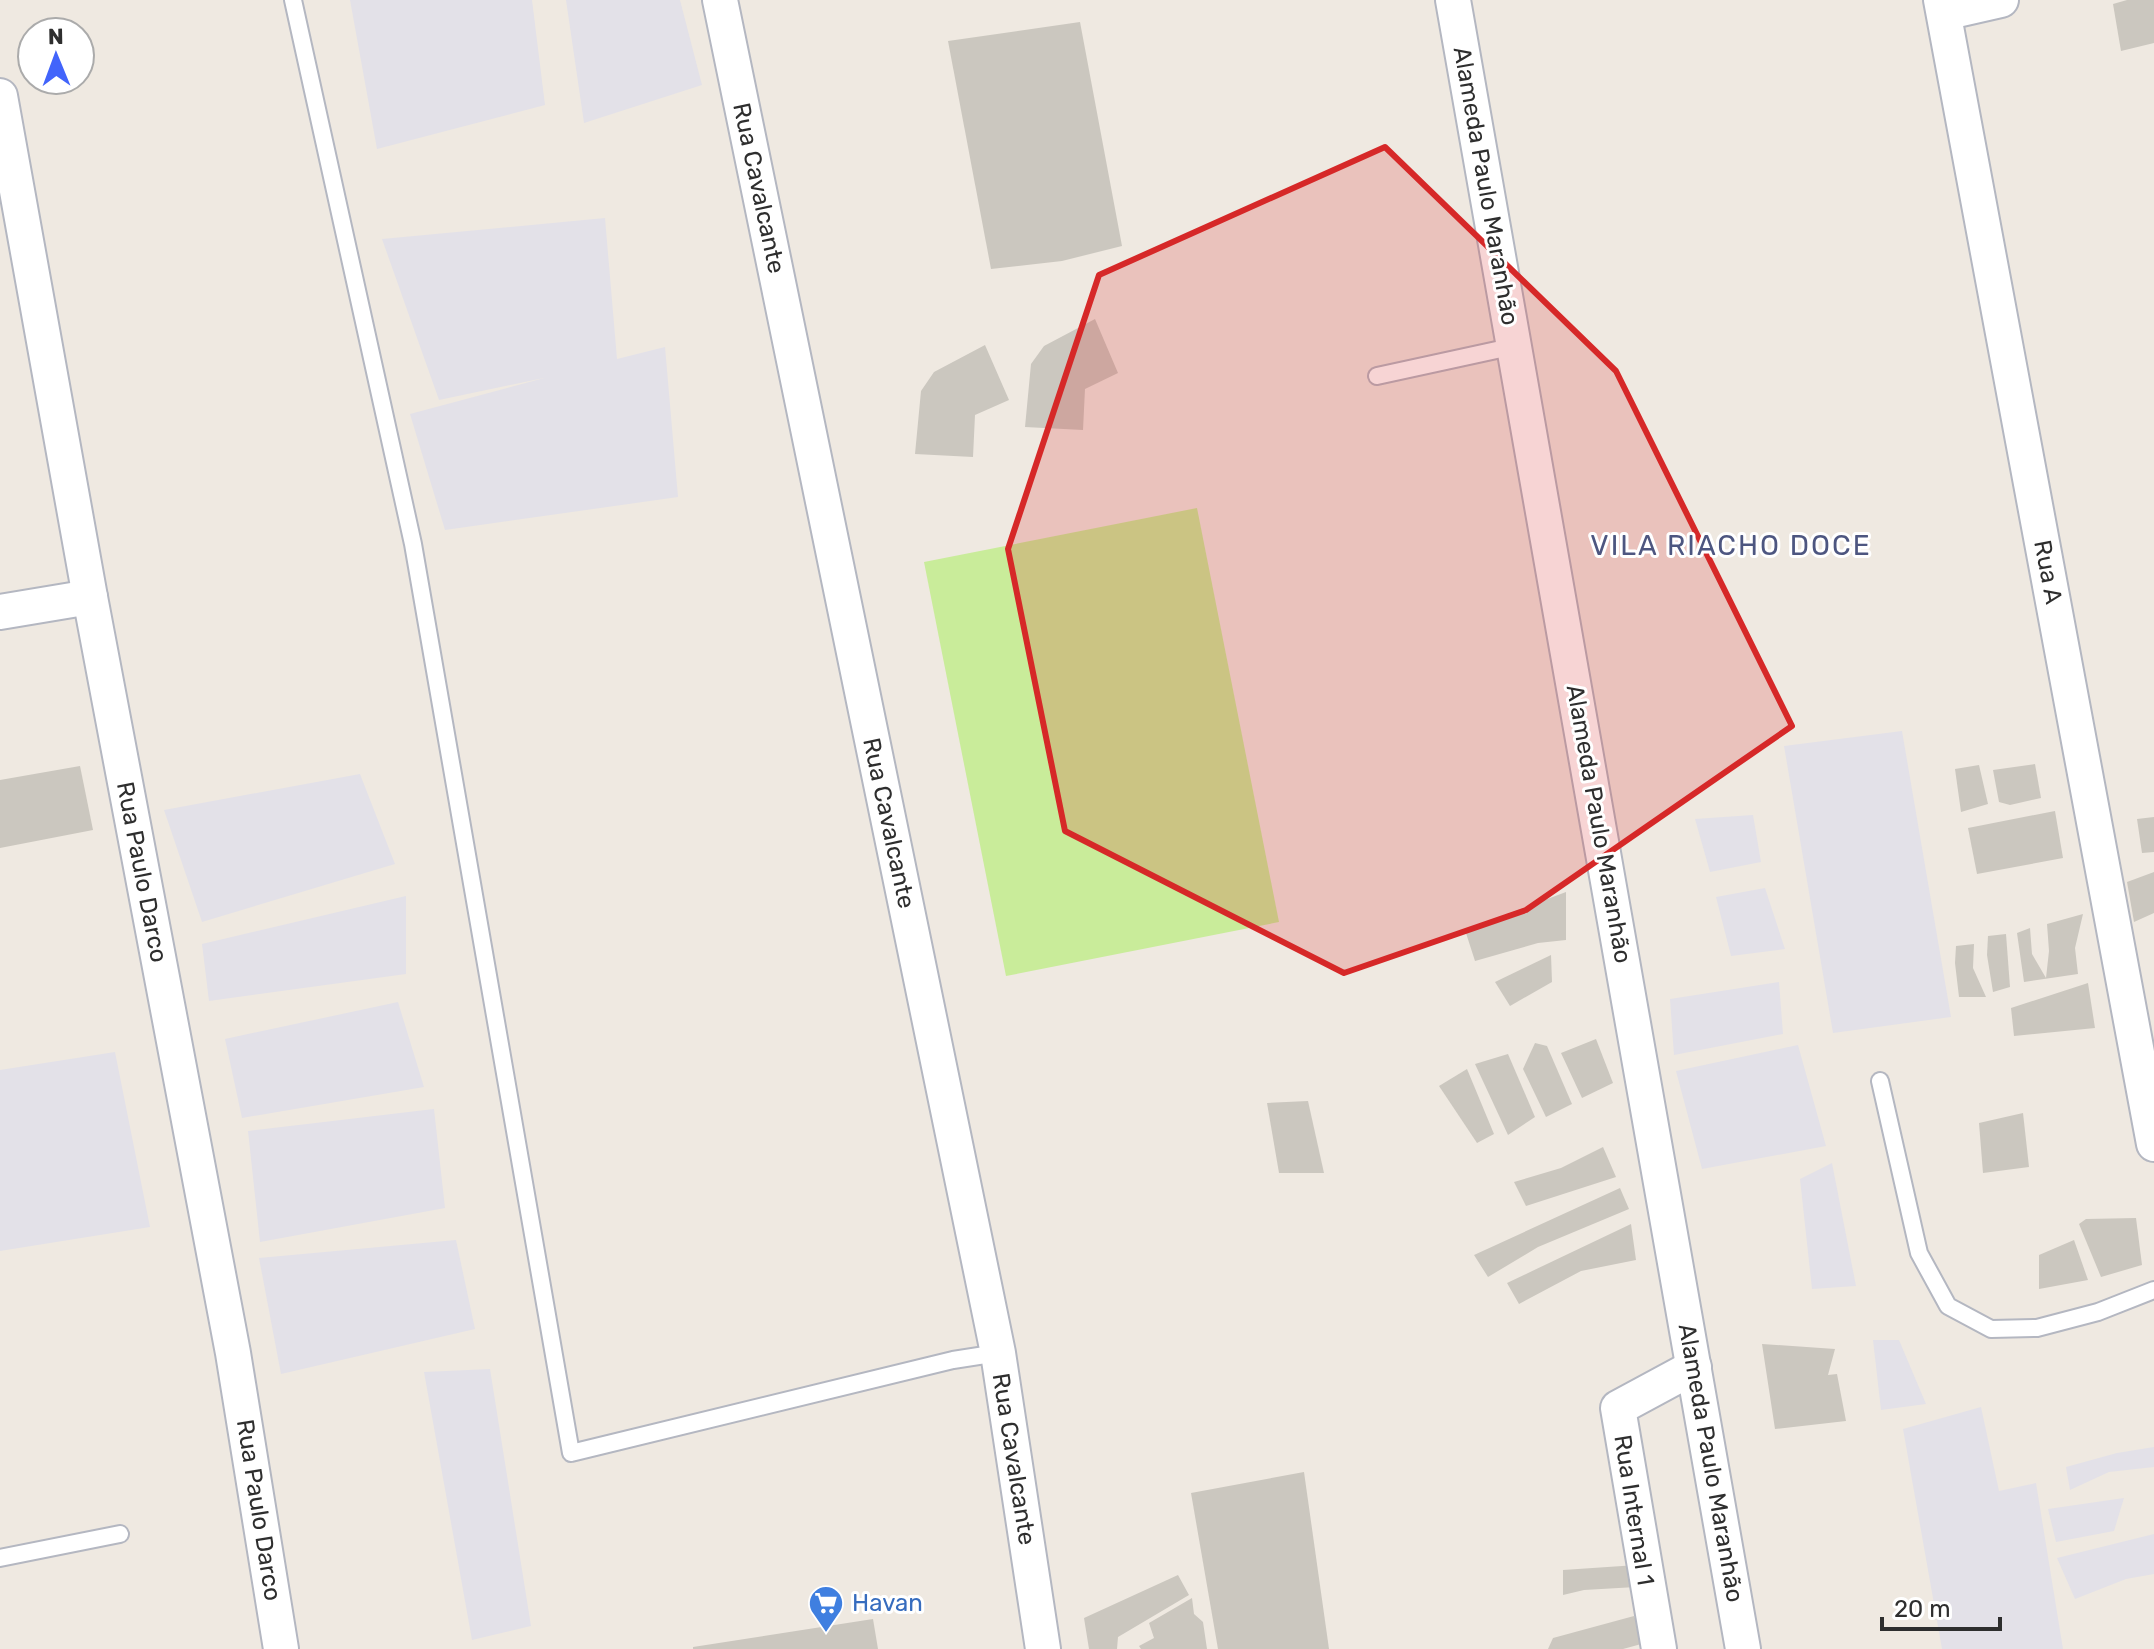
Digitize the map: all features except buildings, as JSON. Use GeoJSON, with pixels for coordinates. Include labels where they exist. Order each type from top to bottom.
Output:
{"type":"FeatureCollection","features":[{"type":"Feature","properties":{"kind":"street","name":"Rua Cavalcante"},"geometry":{"type":"LineString","coordinates":[[720,0],[998,1353],[1043,1649]]}},
{"type":"Feature","properties":{"kind":"street","name":"Alameda Paulo Maranhão"},"geometry":{"type":"LineString","coordinates":[[1453,0],[1743,1649]]}},
{"type":"Feature","properties":{"kind":"street"},"geometry":{"type":"LineString","coordinates":[[1942,7],[2001,0]]}},
{"type":"Feature","properties":{"kind":"street","name":"Rua A"},"geometry":{"type":"LineString","coordinates":[[1942,7],[2154,1144]]}},
{"type":"Feature","properties":{"kind":"street","name":"Rua Paulo Darco"},"geometry":{"type":"LineString","coordinates":[[0,96],[90,597],[233,1353],[281,1649]]}},
{"type":"Feature","properties":{"kind":"street"},"geometry":{"type":"LineString","coordinates":[[0,612],[90,597]]}},
{"type":"Feature","properties":{"kind":"street","name":"Rua Internal 1"},"geometry":{"type":"LineString","coordinates":[[1659,1649],[1618,1408],[1694,1367]]}},
{"type":"Feature","properties":{"kind":"lane"},"geometry":{"type":"LineString","coordinates":[[293,0],[413,544],[571,1453],[953,1360],[998,1353]]}},
{"type":"Feature","properties":{"kind":"lane"},"geometry":{"type":"LineString","coordinates":[[1377,376],[1515,346]]}},
{"type":"Feature","properties":{"kind":"lane"},"geometry":{"type":"LineString","coordinates":[[1880,1081],[1919,1253],[1948,1306],[1991,1329],[2037,1328],[2098,1312],[2154,1290]]}},
{"type":"Feature","properties":{"kind":"lane"},"geometry":{"type":"LineString","coordinates":[[0,1558],[120,1534]]}},
{"type":"Feature","properties":{"kind":"highlighted area"},"geometry":{"type":"Polygon","coordinates":[[[1385,147],[1616,371],[1792,726],[1526,910],[1344,973],[1065,831],[1008,549],[1099,275],[1385,147]]]}},
{"type":"Feature","properties":{"kind":"shaded area"},"geometry":{"type":"Polygon","coordinates":[[[350,0],[532,0],[545,105],[377,149],[350,0]]]}},
{"type":"Feature","properties":{"kind":"shaded area"},"geometry":{"type":"Polygon","coordinates":[[[566,0],[680,0],[702,85],[584,123],[566,0]]]}},
{"type":"Feature","properties":{"kind":"shaded area"},"geometry":{"type":"Polygon","coordinates":[[[605,218],[617,359],[665,347],[678,497],[445,530],[410,414],[544,378],[439,400],[382,239],[605,218]]]}},
{"type":"Feature","properties":{"kind":"shaded area"},"geometry":{"type":"Polygon","coordinates":[[[1902,731],[1951,1017],[1833,1033],[1784,746],[1902,731]]]}},
{"type":"Feature","properties":{"kind":"shaded area"},"geometry":{"type":"Polygon","coordinates":[[[360,774],[395,864],[202,922],[164,810],[360,774]]]}},
{"type":"Feature","properties":{"kind":"shaded area"},"geometry":{"type":"Polygon","coordinates":[[[1753,815],[1761,862],[1710,872],[1695,819],[1753,815]]]}},
{"type":"Feature","properties":{"kind":"shaded area"},"geometry":{"type":"Polygon","coordinates":[[[1765,888],[1785,949],[1731,956],[1716,897],[1765,888]]]}},
{"type":"Feature","properties":{"kind":"shaded area"},"geometry":{"type":"Polygon","coordinates":[[[406,896],[406,974],[209,1001],[202,944],[406,896]]]}},
{"type":"Feature","properties":{"kind":"shaded area"},"geometry":{"type":"Polygon","coordinates":[[[1779,982],[1783,1034],[1674,1055],[1670,999],[1779,982]]]}},
{"type":"Feature","properties":{"kind":"shaded area"},"geometry":{"type":"Polygon","coordinates":[[[398,1002],[424,1087],[242,1118],[225,1039],[398,1002]]]}},
{"type":"Feature","properties":{"kind":"shaded area"},"geometry":{"type":"Polygon","coordinates":[[[1798,1045],[1826,1146],[1702,1169],[1676,1071],[1798,1045]]]}},
{"type":"Feature","properties":{"kind":"shaded area"},"geometry":{"type":"Polygon","coordinates":[[[115,1052],[150,1227],[0,1251],[0,1070],[115,1052]]]}},
{"type":"Feature","properties":{"kind":"shaded area"},"geometry":{"type":"Polygon","coordinates":[[[434,1109],[445,1208],[260,1242],[248,1131],[434,1109]]]}},
{"type":"Feature","properties":{"kind":"shaded area"},"geometry":{"type":"Polygon","coordinates":[[[1832,1163],[1856,1286],[1812,1289],[1800,1179],[1832,1163]]]}},
{"type":"Feature","properties":{"kind":"shaded area"},"geometry":{"type":"Polygon","coordinates":[[[456,1240],[475,1329],[281,1374],[259,1258],[456,1240]]]}},
{"type":"Feature","properties":{"kind":"shaded area"},"geometry":{"type":"Polygon","coordinates":[[[1873,1340],[1899,1340],[1926,1404],[1881,1410],[1873,1340]]]}},
{"type":"Feature","properties":{"kind":"shaded area"},"geometry":{"type":"Polygon","coordinates":[[[490,1369],[531,1626],[472,1640],[424,1372],[490,1369]]]}},
{"type":"Feature","properties":{"kind":"shaded area"},"geometry":{"type":"Polygon","coordinates":[[[1981,1407],[1999,1491],[2036,1483],[2063,1649],[1942,1649],[1903,1429],[1981,1407]]]}},
{"type":"Feature","properties":{"kind":"shaded area"},"geometry":{"type":"Polygon","coordinates":[[[2154,1447],[2154,1467],[2109,1472],[2070,1490],[2066,1467],[2154,1447]]]}},
{"type":"Feature","properties":{"kind":"shaded area"},"geometry":{"type":"Polygon","coordinates":[[[2124,1498],[2114,1531],[2056,1542],[2048,1509],[2124,1498]]]}},
{"type":"Feature","properties":{"kind":"shaded area"},"geometry":{"type":"Polygon","coordinates":[[[2154,1534],[2154,1574],[2126,1579],[2075,1599],[2057,1558],[2154,1534]]]}},
{"type":"Feature","properties":{"kind":"green space"},"geometry":{"type":"Polygon","coordinates":[[[1197,508],[1279,922],[1006,976],[924,562],[1197,508]]]}},
{"type":"Feature","properties":{"kind":"place","name":"Havan"},"geometry":{"type":"Point","coordinates":[826,1634]}},
{"type":"Feature","properties":{"kind":"district","name":"VILA RIACHO DOCE"},"geometry":{"type":"Point","coordinates":[1731,545]}}]}
